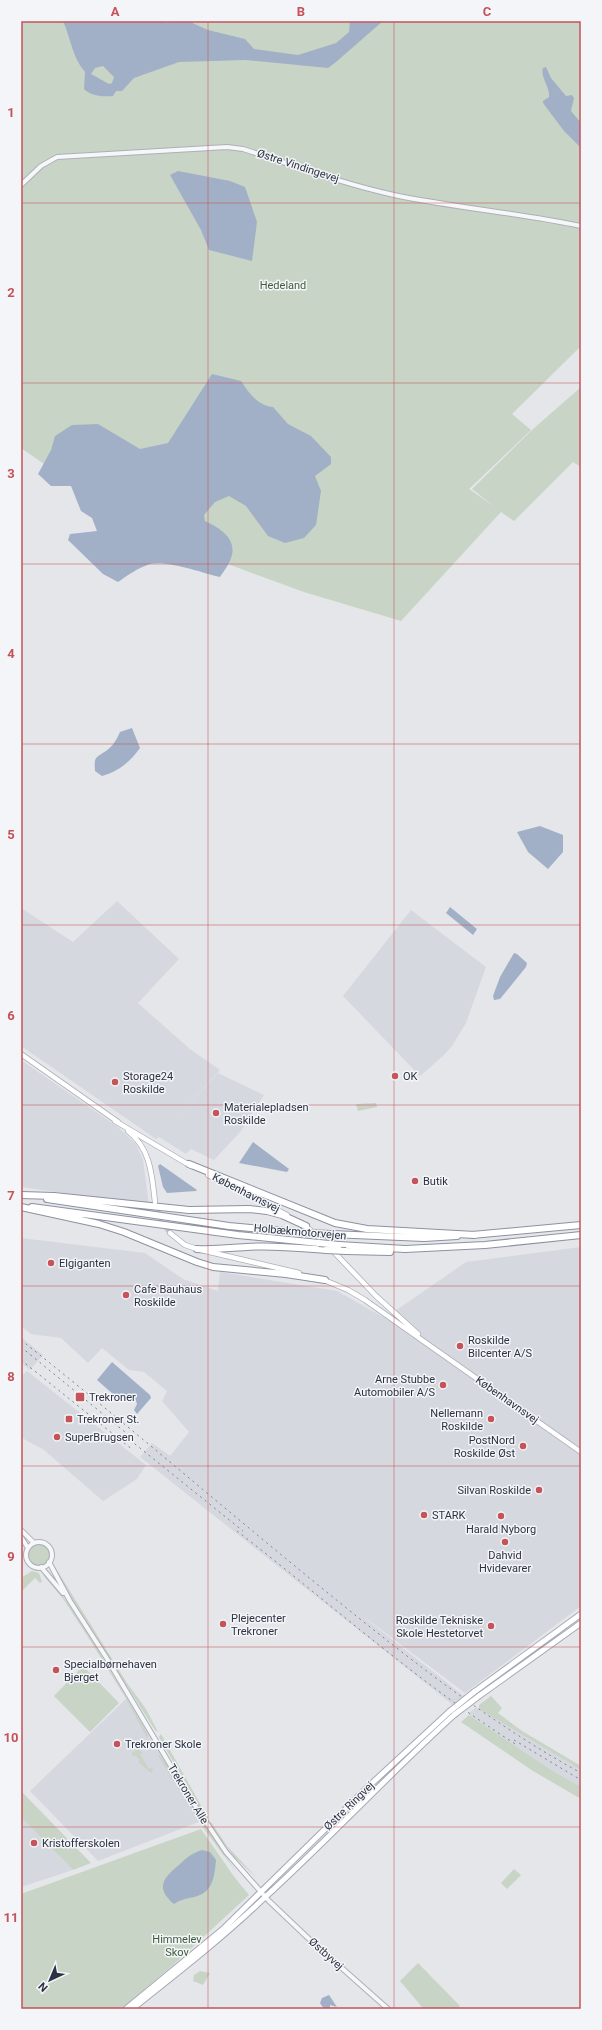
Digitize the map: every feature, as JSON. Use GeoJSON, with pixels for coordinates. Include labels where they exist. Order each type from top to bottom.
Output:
{"type":"FeatureCollection","features":[{"type":"Feature","properties":{"kind":"highway"},"geometry":{"type":"LineString","coordinates":[[188,1164],[335,1222],[367,1229],[475,1235]]}},
{"type":"Feature","properties":{"kind":"highway"},"geometry":{"type":"LineString","coordinates":[[21,1195],[54,1196],[189,1210],[267,1210],[306,1226]]}},
{"type":"Feature","properties":{"kind":"highway","name":"Holbækmotorvejen"},"geometry":{"type":"LineString","coordinates":[[21,1195],[229,1226],[307,1233],[424,1238],[475,1235],[581,1225]]}},
{"type":"Feature","properties":{"kind":"highway"},"geometry":{"type":"LineString","coordinates":[[21,1206],[98,1224],[124,1232],[197,1262],[213,1267],[286,1274],[326,1280]]}},
{"type":"Feature","properties":{"kind":"highway","name":"Holbækmotorvejen"},"geometry":{"type":"LineString","coordinates":[[21,1206],[238,1235],[339,1245],[405,1249],[451,1247],[581,1235]]}},
{"type":"Feature","properties":{"kind":"highway"},"geometry":{"type":"LineString","coordinates":[[197,1249],[215,1250],[281,1246],[346,1251],[431,1251],[451,1247]]}},
{"type":"Feature","properties":{"kind":"main road","name":"Københavnsvej"},"geometry":{"type":"LineString","coordinates":[[21,1054],[131,1133],[146,1153],[150,1167],[155,1202]]}},
{"type":"Feature","properties":{"kind":"main road","name":"Københavnsvej"},"geometry":{"type":"LineString","coordinates":[[115,1121],[188,1164],[306,1226],[323,1239],[376,1296],[434,1347]]}},
{"type":"Feature","properties":{"kind":"main road","name":"Københavnsvej"},"geometry":{"type":"LineString","coordinates":[[170,1233],[185,1245],[197,1249],[326,1280],[348,1290],[434,1347],[581,1452]]}},
{"type":"Feature","properties":{"kind":"main road","name":"Østre Ringvej"},"geometry":{"type":"LineString","coordinates":[[126,2009],[222,1930],[370,1786],[452,1713],[581,1614]]}},
{"type":"Feature","properties":{"kind":"main road","name":"Østre Ringvej"},"geometry":{"type":"LineString","coordinates":[[476,1694],[581,1623]]}},
{"type":"Feature","properties":{"kind":"main road","name":"Østre Ringvej"},"geometry":{"type":"LineString","coordinates":[[132,2009],[208,1948],[266,1897],[452,1713]]}},
{"type":"Feature","properties":{"kind":"street","name":"Østre Vindingevej"},"geometry":{"type":"LineString","coordinates":[[21,185],[41,166],[57,157],[228,147],[243,149],[362,187],[393,195],[524,215],[581,226]]}},
{"type":"Feature","properties":{"kind":"street"},"geometry":{"type":"LineString","coordinates":[[21,1530],[34,1543]]}},
{"type":"Feature","properties":{"kind":"street"},"geometry":{"type":"LineString","coordinates":[[21,1537],[28,1548]]}},
{"type":"Feature","properties":{"kind":"street"},"geometry":{"type":"LineString","coordinates":[[42,1542],[48,1546],[52,1555],[49,1562],[41,1567],[34,1567],[28,1562],[26,1555],[28,1548],[34,1543],[42,1542]]}},
{"type":"Feature","properties":{"kind":"street","name":"Trekroner Alle"},"geometry":{"type":"LineString","coordinates":[[49,1562],[70,1601],[106,1657],[205,1822],[229,1856],[266,1897]]}},
{"type":"Feature","properties":{"kind":"street","name":"Trekroner Alle"},"geometry":{"type":"LineString","coordinates":[[41,1567],[70,1601]]}},
{"type":"Feature","properties":{"kind":"street","name":"Østbyvej"},"geometry":{"type":"LineString","coordinates":[[266,1897],[308,1938],[388,2009]]}},
{"type":"Feature","properties":{"kind":"shaded area"},"geometry":{"type":"Polygon","coordinates":[[[117,901],[179,959],[138,1003],[191,1050],[220,1070],[173,1121],[218,1073],[264,1095],[241,1131],[214,1160],[191,1149],[186,1154],[159,1137],[156,1139],[21,1046],[21,908],[73,942],[117,901]]]}},
{"type":"Feature","properties":{"kind":"shaded area"},"geometry":{"type":"Polygon","coordinates":[[[411,910],[486,967],[466,1023],[452,1046],[420,1076],[343,996],[411,910]]]}},
{"type":"Feature","properties":{"kind":"shaded area"},"geometry":{"type":"Polygon","coordinates":[[[21,1060],[118,1127],[136,1144],[143,1160],[149,1205],[21,1187],[21,1060]]]}},
{"type":"Feature","properties":{"kind":"shaded area"},"geometry":{"type":"Polygon","coordinates":[[[21,1238],[145,1253],[183,1279],[218,1291],[220,1272],[337,1291],[385,1318],[466,1262],[581,1247],[581,1606],[465,1693],[363,1616],[464,1696],[453,1705],[140,1457],[152,1443],[170,1456],[189,1432],[162,1401],[167,1391],[144,1372],[129,1370],[102,1348],[88,1363],[61,1338],[31,1334],[21,1326],[21,1238]]]}},
{"type":"Feature","properties":{"kind":"shaded area"},"geometry":{"type":"Polygon","coordinates":[[[21,1337],[43,1355],[30,1370],[21,1363],[21,1337]]]}},
{"type":"Feature","properties":{"kind":"shaded area"},"geometry":{"type":"Polygon","coordinates":[[[27,1371],[146,1465],[137,1479],[103,1501],[44,1450],[24,1439],[21,1436],[21,1377],[27,1371]]]}},
{"type":"Feature","properties":{"kind":"shaded area","name":"Trekroner Skole"},"geometry":{"type":"Polygon","coordinates":[[[127,1698],[201,1821],[98,1861],[30,1791],[127,1698]]]}},
{"type":"Feature","properties":{"kind":"shaded area"},"geometry":{"type":"Polygon","coordinates":[[[476,1707],[581,1770],[581,1787],[553,1771],[468,1714],[476,1707]]]}},
{"type":"Feature","properties":{"kind":"shaded area","name":"Kristofferskolen"},"geometry":{"type":"Polygon","coordinates":[[[21,1817],[73,1870],[21,1887],[21,1817]]]}},
{"type":"Feature","properties":{"kind":"green space","name":"Hedeland"},"geometry":{"type":"Polygon","coordinates":[[[21,21],[581,21],[581,346],[512,414],[531,430],[469,489],[495,507],[472,489],[532,430],[581,387],[581,467],[573,462],[514,521],[501,512],[401,621],[304,592],[225,563],[60,475],[21,448],[21,21]]]}},
{"type":"Feature","properties":{"kind":"green space"},"geometry":{"type":"Polygon","coordinates":[[[376,1103],[377,1107],[358,1111],[356,1104],[376,1103]]]}},
{"type":"Feature","properties":{"kind":"green space"},"geometry":{"type":"Polygon","coordinates":[[[39,1544],[43,1545],[49,1551],[49,1559],[43,1565],[39,1566],[35,1565],[29,1559],[28,1555],[29,1551],[35,1545],[39,1544]]]}},
{"type":"Feature","properties":{"kind":"green space"},"geometry":{"type":"Polygon","coordinates":[[[55,1567],[127,1683],[146,1709],[158,1732],[155,1730],[64,1588],[53,1568],[55,1567]]]}},
{"type":"Feature","properties":{"kind":"green space"},"geometry":{"type":"Polygon","coordinates":[[[32,1571],[39,1573],[42,1582],[40,1583],[35,1578],[21,1592],[21,1578],[32,1571]]]}},
{"type":"Feature","properties":{"kind":"green space"},"geometry":{"type":"Polygon","coordinates":[[[46,1573],[98,1650],[146,1731],[148,1735],[147,1738],[125,1697],[88,1637],[64,1600],[43,1575],[46,1573]]]}},
{"type":"Feature","properties":{"kind":"green space"},"geometry":{"type":"Polygon","coordinates":[[[83,1666],[119,1703],[90,1732],[54,1696],[83,1666]]]}},
{"type":"Feature","properties":{"kind":"green space"},"geometry":{"type":"Polygon","coordinates":[[[491,1696],[502,1708],[498,1713],[522,1731],[581,1766],[581,1770],[479,1709],[479,1705],[491,1696]]]}},
{"type":"Feature","properties":{"kind":"green space"},"geometry":{"type":"Polygon","coordinates":[[[469,1715],[553,1771],[581,1787],[581,1799],[533,1771],[461,1722],[469,1715]]]}},
{"type":"Feature","properties":{"kind":"green space"},"geometry":{"type":"Polygon","coordinates":[[[161,1734],[208,1818],[207,1820],[159,1737],[161,1734]]]}},
{"type":"Feature","properties":{"kind":"green space"},"geometry":{"type":"Polygon","coordinates":[[[138,1749],[143,1753],[140,1754],[149,1769],[152,1768],[153,1770],[151,1773],[138,1762],[140,1760],[135,1755],[133,1757],[132,1753],[138,1749]]]}},
{"type":"Feature","properties":{"kind":"green space"},"geometry":{"type":"Polygon","coordinates":[[[160,1755],[203,1822],[200,1823],[158,1756],[160,1755]]]}},
{"type":"Feature","properties":{"kind":"green space"},"geometry":{"type":"Polygon","coordinates":[[[21,1791],[91,1863],[73,1870],[21,1817],[21,1791]]]}},
{"type":"Feature","properties":{"kind":"green space"},"geometry":{"type":"Polygon","coordinates":[[[208,1822],[211,1822],[227,1846],[257,1878],[234,1857],[208,1822]]]}},
{"type":"Feature","properties":{"kind":"green space"},"geometry":{"type":"Polygon","coordinates":[[[204,1824],[237,1873],[207,1833],[203,1827],[204,1824]]]}},
{"type":"Feature","properties":{"kind":"green space","name":"Himmelev Skov"},"geometry":{"type":"Polygon","coordinates":[[[201,1829],[235,1878],[249,1895],[173,1965],[121,2009],[21,2009],[21,1894],[201,1829]]]}},
{"type":"Feature","properties":{"kind":"green space"},"geometry":{"type":"Polygon","coordinates":[[[514,1869],[521,1875],[507,1889],[501,1883],[514,1869]]]}},
{"type":"Feature","properties":{"kind":"green space"},"geometry":{"type":"Polygon","coordinates":[[[418,1963],[460,2006],[457,2009],[421,2009],[422,2007],[400,1981],[418,1963]]]}},
{"type":"Feature","properties":{"kind":"green space"},"geometry":{"type":"Polygon","coordinates":[[[200,1971],[210,1973],[203,1985],[193,1981],[194,1975],[200,1971]]]}},
{"type":"Feature","properties":{"kind":"water"},"geometry":{"type":"Polygon","coordinates":[[[63,21],[161,21],[165,23],[188,21],[208,30],[245,39],[254,49],[298,55],[336,43],[349,32],[350,21],[383,21],[328,68],[245,60],[179,62],[134,78],[122,91],[116,91],[113,96],[94,95],[84,89],[85,72],[74,54],[63,21]],[[103,66],[95,68],[91,74],[109,84],[112,83],[114,77],[103,66]]]}},
{"type":"Feature","properties":{"kind":"water"},"geometry":{"type":"Polygon","coordinates":[[[546,67],[551,78],[566,96],[572,95],[574,98],[571,111],[581,123],[581,148],[564,131],[543,103],[543,101],[549,97],[542,71],[543,68],[546,67]]]}},
{"type":"Feature","properties":{"kind":"water"},"geometry":{"type":"Polygon","coordinates":[[[178,171],[230,181],[245,187],[257,222],[252,261],[209,250],[201,230],[170,175],[178,171]]]}},
{"type":"Feature","properties":{"kind":"water"},"geometry":{"type":"Polygon","coordinates":[[[212,374],[241,381],[254,398],[263,404],[273,407],[288,424],[311,436],[331,457],[331,464],[315,476],[321,491],[316,525],[304,538],[285,543],[268,536],[246,506],[229,496],[215,502],[204,515],[205,521],[222,531],[230,540],[232,545],[233,551],[230,561],[220,577],[175,565],[157,563],[141,568],[118,582],[103,574],[68,540],[70,534],[97,531],[92,518],[81,511],[71,486],[51,486],[38,474],[51,450],[55,436],[72,425],[98,424],[140,449],[168,443],[212,374]]]}},
{"type":"Feature","properties":{"kind":"water"},"geometry":{"type":"Polygon","coordinates":[[[132,728],[140,748],[136,753],[124,765],[108,774],[102,776],[95,771],[96,758],[111,747],[120,732],[132,728]]]}},
{"type":"Feature","properties":{"kind":"water"},"geometry":{"type":"Polygon","coordinates":[[[540,826],[563,835],[563,852],[548,869],[528,852],[517,832],[540,826]]]}},
{"type":"Feature","properties":{"kind":"water"},"geometry":{"type":"Polygon","coordinates":[[[450,907],[477,929],[473,935],[446,913],[450,907]]]}},
{"type":"Feature","properties":{"kind":"water"},"geometry":{"type":"Polygon","coordinates":[[[514,953],[527,963],[526,967],[500,999],[494,1000],[493,996],[500,977],[514,953]]]}},
{"type":"Feature","properties":{"kind":"water"},"geometry":{"type":"Polygon","coordinates":[[[253,1142],[289,1169],[287,1172],[239,1163],[253,1142]]]}},
{"type":"Feature","properties":{"kind":"water"},"geometry":{"type":"Polygon","coordinates":[[[160,1164],[197,1190],[167,1193],[163,1187],[158,1166],[160,1164]]]}},
{"type":"Feature","properties":{"kind":"water"},"geometry":{"type":"Polygon","coordinates":[[[112,1362],[150,1395],[151,1398],[137,1414],[134,1410],[137,1404],[135,1398],[127,1398],[122,1402],[97,1380],[112,1362]]]}},
{"type":"Feature","properties":{"kind":"water"},"geometry":{"type":"Polygon","coordinates":[[[202,1850],[210,1852],[216,1860],[214,1874],[209,1888],[202,1894],[181,1900],[174,1904],[168,1898],[163,1888],[165,1879],[187,1858],[202,1850]]]}},
{"type":"Feature","properties":{"kind":"water"},"geometry":{"type":"Polygon","coordinates":[[[329,1995],[337,2007],[330,2005],[330,2009],[324,2009],[320,2003],[322,1998],[329,1995]]]}},
{"type":"Feature","properties":{"kind":"tunnel"},"geometry":{"type":"LineString","coordinates":[[156,1204],[162,1222],[170,1233]]}},
{"type":"Feature","properties":{"kind":"railway"},"geometry":{"type":"LineString","coordinates":[[21,1340],[334,1598],[423,1669],[516,1734],[581,1773]]}},
{"type":"Feature","properties":{"kind":"railway"},"geometry":{"type":"LineString","coordinates":[[21,1347],[136,1441]]}},
{"type":"Feature","properties":{"kind":"railway"},"geometry":{"type":"LineString","coordinates":[[21,1360],[133,1450]]}},
{"type":"Feature","properties":{"kind":"railway"},"geometry":{"type":"LineString","coordinates":[[130,1440],[243,1531]]}},
{"type":"Feature","properties":{"kind":"railway"},"geometry":{"type":"LineString","coordinates":[[237,1531],[409,1669],[480,1721],[517,1745]]}},
{"type":"Feature","properties":{"kind":"railway"},"geometry":{"type":"LineString","coordinates":[[514,1740],[581,1780]]}},
{"type":"Feature","properties":{"kind":"place","name":"OK"},"geometry":{"type":"Point","coordinates":[395,1076]}},
{"type":"Feature","properties":{"kind":"place","name":"Storage24 Roskilde"},"geometry":{"type":"Point","coordinates":[115,1082]}},
{"type":"Feature","properties":{"kind":"place","name":"Materialepladsen Roskilde"},"geometry":{"type":"Point","coordinates":[216,1113]}},
{"type":"Feature","properties":{"kind":"place","name":"Butik"},"geometry":{"type":"Point","coordinates":[415,1181]}},
{"type":"Feature","properties":{"kind":"place","name":"Elgiganten"},"geometry":{"type":"Point","coordinates":[51,1263]}},
{"type":"Feature","properties":{"kind":"place","name":"Cafe Bauhaus Roskilde"},"geometry":{"type":"Point","coordinates":[126,1295]}},
{"type":"Feature","properties":{"kind":"place","name":"Roskilde Bilcenter A/S"},"geometry":{"type":"Point","coordinates":[460,1346]}},
{"type":"Feature","properties":{"kind":"place","name":"Arne Stubbe Automobiler A/S"},"geometry":{"type":"Point","coordinates":[443,1385]}},
{"type":"Feature","properties":{"kind":"place","name":"Trekroner"},"geometry":{"type":"Point","coordinates":[80,1397]}},
{"type":"Feature","properties":{"kind":"place","name":"Trekroner St."},"geometry":{"type":"Point","coordinates":[69,1419]}},
{"type":"Feature","properties":{"kind":"place","name":"Nellemann Roskilde"},"geometry":{"type":"Point","coordinates":[491,1419]}},
{"type":"Feature","properties":{"kind":"place","name":"SuperBrugsen"},"geometry":{"type":"Point","coordinates":[57,1437]}},
{"type":"Feature","properties":{"kind":"place","name":"PostNord Roskilde Øst"},"geometry":{"type":"Point","coordinates":[523,1446]}},
{"type":"Feature","properties":{"kind":"place","name":"Silvan Roskilde"},"geometry":{"type":"Point","coordinates":[539,1490]}},
{"type":"Feature","properties":{"kind":"place","name":"STARK"},"geometry":{"type":"Point","coordinates":[424,1515]}},
{"type":"Feature","properties":{"kind":"place","name":"Harald Nyborg"},"geometry":{"type":"Point","coordinates":[501,1516]}},
{"type":"Feature","properties":{"kind":"place","name":"Dahvid Hvidevarer"},"geometry":{"type":"Point","coordinates":[505,1542]}},
{"type":"Feature","properties":{"kind":"place","name":"Plejecenter Trekroner"},"geometry":{"type":"Point","coordinates":[223,1624]}},
{"type":"Feature","properties":{"kind":"place","name":"Roskilde Tekniske Skole Hestetorvet"},"geometry":{"type":"Point","coordinates":[491,1626]}},
{"type":"Feature","properties":{"kind":"place","name":"Specialbørnehaven Bjerget"},"geometry":{"type":"Point","coordinates":[56,1670]}},
{"type":"Feature","properties":{"kind":"place","name":"Trekroner Skole"},"geometry":{"type":"Point","coordinates":[117,1744]}},
{"type":"Feature","properties":{"kind":"place","name":"Kristofferskolen"},"geometry":{"type":"Point","coordinates":[34,1843]}}]}
